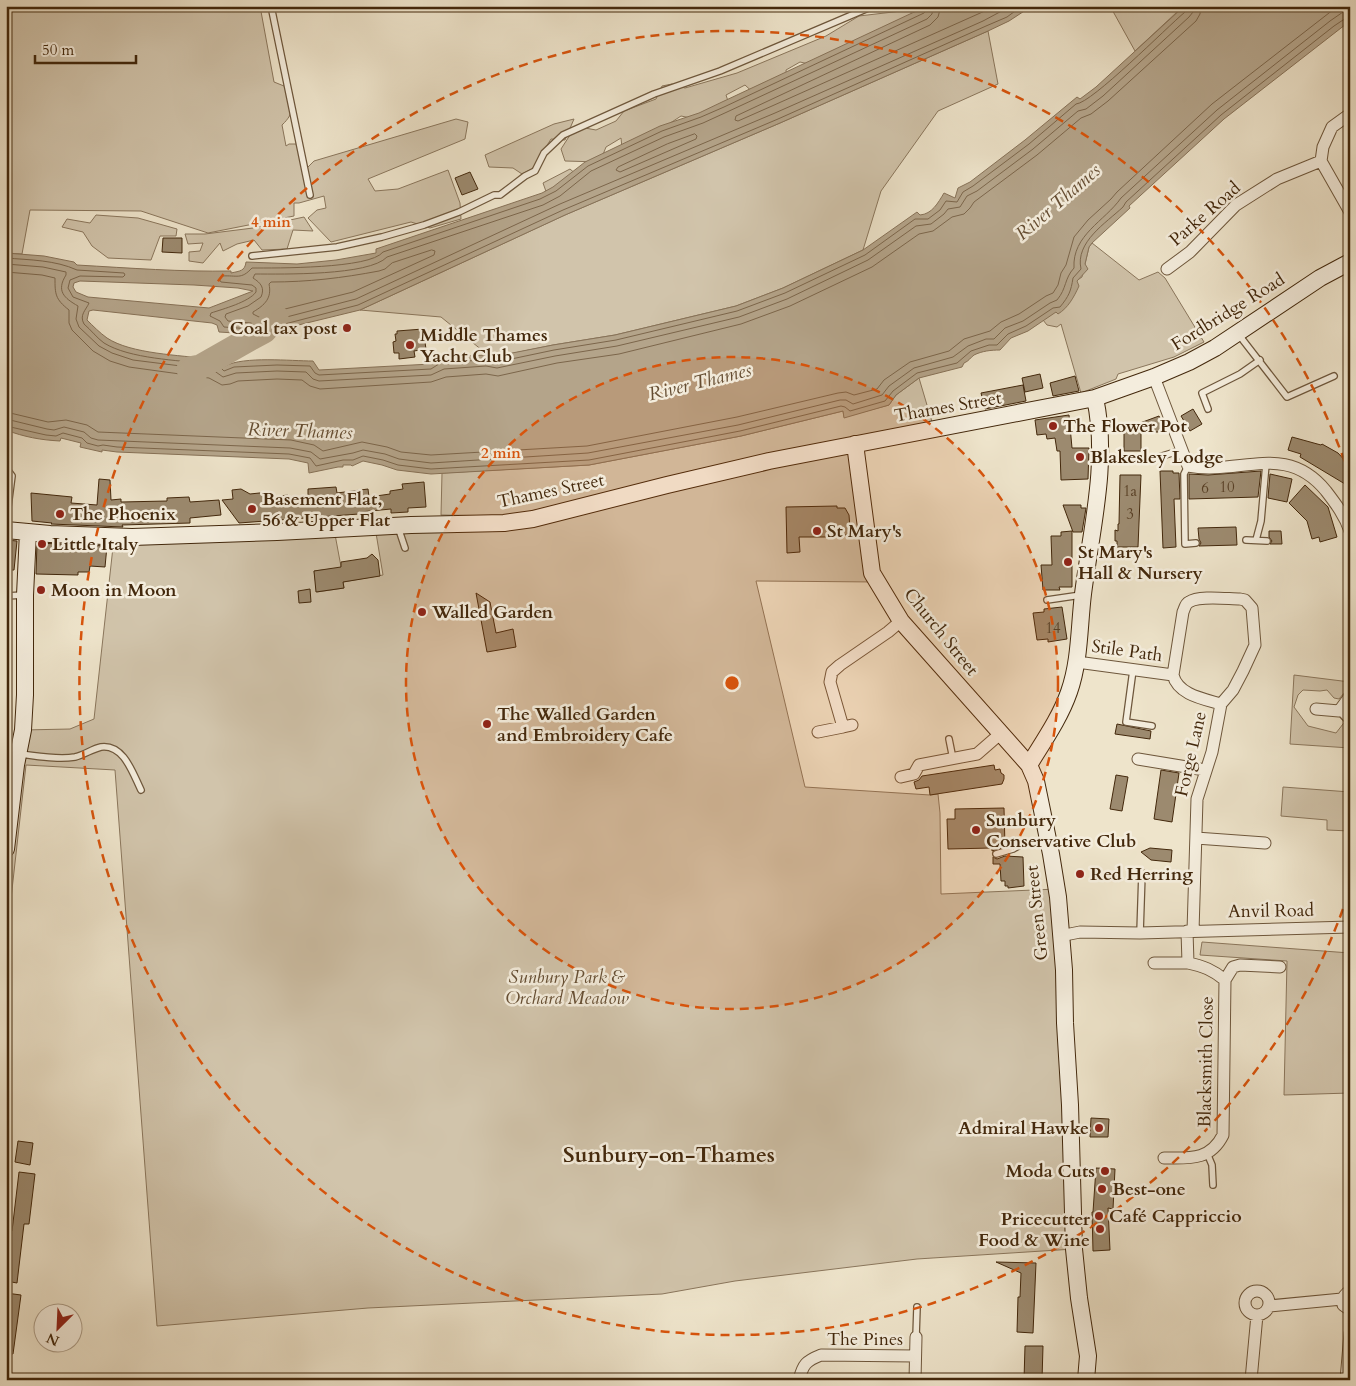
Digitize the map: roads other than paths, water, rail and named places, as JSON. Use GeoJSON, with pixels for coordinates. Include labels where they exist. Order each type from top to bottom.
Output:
{"type":"FeatureCollection","features":[{"type":"Feature","properties":{"kind":"street"},"geometry":{"type":"LineString","coordinates":[[1350,114],[1332,126],[1323,147],[1321,161],[1350,212]]}},
{"type":"Feature","properties":{"kind":"street","name":"Parke Road"},"geometry":{"type":"LineString","coordinates":[[1168,269],[1190,252],[1236,205],[1277,179],[1321,161]]}},
{"type":"Feature","properties":{"kind":"street","name":"Fordbridge Road"},"geometry":{"type":"LineString","coordinates":[[1095,398],[1154,377],[1216,348],[1304,288],[1350,262]]}},
{"type":"Feature","properties":{"kind":"street"},"geometry":{"type":"LineString","coordinates":[[1154,377],[1188,466],[1204,469],[1281,463],[1303,471],[1320,484],[1347,521],[1350,531]]}},
{"type":"Feature","properties":{"kind":"street"},"geometry":{"type":"LineString","coordinates":[[1029,765],[1056,721],[1069,692],[1077,662],[1083,595],[1099,470],[1098,413],[1095,398]]}},
{"type":"Feature","properties":{"kind":"street","name":"Thames Street"},"geometry":{"type":"LineString","coordinates":[[6,530],[132,538],[504,523],[533,519],[667,485],[855,444],[1067,405],[1095,398]]}},
{"type":"Feature","properties":{"kind":"street","name":"Church Street"},"geometry":{"type":"LineString","coordinates":[[855,444],[872,573],[901,620],[1029,765]]}},
{"type":"Feature","properties":{"kind":"street"},"geometry":{"type":"LineString","coordinates":[[6,849],[16,764],[12,754],[22,733],[25,695],[25,595],[28,532]]}},
{"type":"Feature","properties":{"kind":"street","name":"Stile Path"},"geometry":{"type":"LineString","coordinates":[[1221,704],[1190,694],[1175,682],[1173,675],[1186,604],[1199,599],[1240,599],[1248,604],[1253,613]]}},
{"type":"Feature","properties":{"kind":"street","name":"Forge Lane"},"geometry":{"type":"LineString","coordinates":[[1190,931],[1197,798],[1212,752],[1221,704],[1233,690],[1255,645],[1253,613]]}},
{"type":"Feature","properties":{"kind":"street"},"geometry":{"type":"LineString","coordinates":[[818,732],[848,726],[830,682],[832,672],[888,632],[901,620]]}},
{"type":"Feature","properties":{"kind":"street","name":"Stile Path"},"geometry":{"type":"LineString","coordinates":[[1077,662],[1173,675]]}},
{"type":"Feature","properties":{"kind":"street"},"geometry":{"type":"LineString","coordinates":[[1316,709],[1339,711],[1350,696]]}},
{"type":"Feature","properties":{"kind":"street"},"geometry":{"type":"LineString","coordinates":[[901,777],[914,774],[919,765],[977,754],[1000,734]]}},
{"type":"Feature","properties":{"kind":"street"},"geometry":{"type":"LineString","coordinates":[[1138,759],[1205,770]]}},
{"type":"Feature","properties":{"kind":"street","name":"Green Street"},"geometry":{"type":"LineString","coordinates":[[1029,765],[1036,780],[1057,889],[1070,1105],[1074,1249],[1088,1356],[1086,1380]]}},
{"type":"Feature","properties":{"kind":"street"},"geometry":{"type":"LineString","coordinates":[[1196,838],[1265,842]]}},
{"type":"Feature","properties":{"kind":"street","name":"Anvil Road"},"geometry":{"type":"LineString","coordinates":[[1190,931],[1350,927]]}},
{"type":"Feature","properties":{"kind":"street"},"geometry":{"type":"LineString","coordinates":[[1060,936],[1080,932],[1140,933],[1190,931],[1188,964]]}},
{"type":"Feature","properties":{"kind":"street","name":"Blacksmith Close"},"geometry":{"type":"LineString","coordinates":[[1154,963],[1200,965],[1225,980]]}},
{"type":"Feature","properties":{"kind":"street","name":"Blacksmith Close"},"geometry":{"type":"LineString","coordinates":[[1164,1158],[1197,1157],[1207,1153],[1219,1142],[1223,1135],[1225,980],[1233,967],[1240,965],[1280,967]]}},
{"type":"Feature","properties":{"kind":"street"},"geometry":{"type":"LineString","coordinates":[[1269,1306],[1266,1295],[1260,1292],[1252,1292],[1246,1298],[1246,1306],[1250,1312],[1257,1315],[1264,1313],[1269,1306],[1346,1295],[1343,1305],[1350,1310]]}},
{"type":"Feature","properties":{"kind":"street"},"geometry":{"type":"LineString","coordinates":[[1251,1380],[1257,1315]]}},
{"type":"Feature","properties":{"kind":"street"},"geometry":{"type":"LineString","coordinates":[[1346,1380],[1350,1334]]}},
{"type":"Feature","properties":{"kind":"street","name":"The Pines"},"geometry":{"type":"LineString","coordinates":[[915,1380],[916,1337]]}},
{"type":"Feature","properties":{"kind":"street","name":"The Pines"},"geometry":{"type":"LineString","coordinates":[[799,1380],[804,1364],[808,1360],[821,1355],[916,1356]]}},
{"type":"Feature","properties":{"kind":"lane"},"geometry":{"type":"LineString","coordinates":[[271,6],[310,195]]}},
{"type":"Feature","properties":{"kind":"lane"},"geometry":{"type":"LineString","coordinates":[[252,256],[337,247],[424,225],[459,212],[494,195],[500,195],[525,176],[535,171],[544,153],[564,135],[654,94],[720,71],[873,6]]}},
{"type":"Feature","properties":{"kind":"lane"},"geometry":{"type":"LineString","coordinates":[[1237,332],[1287,397],[1334,376]]}},
{"type":"Feature","properties":{"kind":"lane"},"geometry":{"type":"LineString","coordinates":[[1208,409],[1202,393],[1240,374],[1260,360]]}},
{"type":"Feature","properties":{"kind":"lane"},"geometry":{"type":"LineString","coordinates":[[1108,460],[1152,459],[1182,450]]}},
{"type":"Feature","properties":{"kind":"lane"},"geometry":{"type":"LineString","coordinates":[[1256,540],[1261,521],[1266,463]]}},
{"type":"Feature","properties":{"kind":"lane"},"geometry":{"type":"LineString","coordinates":[[1188,466],[1184,474],[1185,544],[1196,543]]}},
{"type":"Feature","properties":{"kind":"lane"},"geometry":{"type":"LineString","coordinates":[[6,468],[12,476],[6,522]]}},
{"type":"Feature","properties":{"kind":"lane"},"geometry":{"type":"LineString","coordinates":[[398,526],[405,548]]}},
{"type":"Feature","properties":{"kind":"lane"},"geometry":{"type":"LineString","coordinates":[[1246,540],[1267,541]]}},
{"type":"Feature","properties":{"kind":"lane"},"geometry":{"type":"LineString","coordinates":[[6,596],[25,595]]}},
{"type":"Feature","properties":{"kind":"lane"},"geometry":{"type":"LineString","coordinates":[[1047,600],[1083,595]]}},
{"type":"Feature","properties":{"kind":"lane"},"geometry":{"type":"LineString","coordinates":[[1133,670],[1126,722],[1152,726]]}},
{"type":"Feature","properties":{"kind":"lane"},"geometry":{"type":"LineString","coordinates":[[1339,711],[1350,723]]}},
{"type":"Feature","properties":{"kind":"lane"},"geometry":{"type":"LineString","coordinates":[[949,739],[953,759]]}},
{"type":"Feature","properties":{"kind":"lane"},"geometry":{"type":"LineString","coordinates":[[12,754],[51,758],[75,757],[101,747],[112,748],[120,753],[126,761],[141,790]]}},
{"type":"Feature","properties":{"kind":"lane"},"geometry":{"type":"LineString","coordinates":[[996,854],[1013,850],[1025,842],[1049,844]]}},
{"type":"Feature","properties":{"kind":"lane"},"geometry":{"type":"LineString","coordinates":[[1140,933],[1142,873]]}},
{"type":"Feature","properties":{"kind":"lane"},"geometry":{"type":"LineString","coordinates":[[1207,1153],[1212,1165],[1213,1185]]}},
{"type":"Feature","properties":{"kind":"lane"},"geometry":{"type":"LineString","coordinates":[[916,1337],[917,1307]]}},
{"type":"Feature","properties":{"kind":"water"},"geometry":{"type":"Polygon","coordinates":[[[927,6],[1032,6],[1009,21],[988,31],[565,215],[360,310],[278,330],[255,344],[250,336],[251,334],[219,332],[217,325],[212,323],[93,310],[89,311],[87,320],[107,338],[129,347],[142,351],[209,359],[218,355],[225,366],[255,360],[313,361],[319,370],[431,364],[441,357],[488,355],[495,357],[493,363],[495,364],[497,356],[615,335],[736,306],[783,288],[863,250],[917,212],[920,215],[928,213],[944,193],[955,198],[958,188],[970,182],[1025,140],[1077,97],[1080,99],[1096,87],[1186,6],[1350,6],[1350,21],[1224,119],[1129,206],[1130,208],[1092,243],[1089,247],[1085,264],[1088,269],[1077,281],[1079,286],[1062,312],[1058,314],[1056,312],[1028,331],[1011,338],[1000,350],[974,355],[962,367],[919,378],[896,395],[889,405],[844,418],[843,411],[741,436],[589,465],[431,474],[397,470],[363,461],[352,466],[343,465],[343,467],[309,473],[308,463],[289,459],[102,450],[102,452],[80,447],[81,443],[61,438],[60,441],[39,439],[6,430],[6,253],[44,256],[74,262],[77,265],[231,271],[231,273],[243,269],[246,262],[297,264],[376,253],[376,249],[542,193],[553,187],[585,162],[660,126],[699,113],[927,6]],[[80,281],[74,283],[73,287],[76,292],[88,297],[209,308],[253,291],[194,285],[80,281]]]}},
{"type":"Feature","properties":{"kind":"waterway","name":"River Thames"},"geometry":{"type":"LineString","coordinates":[[189,369],[200,367],[264,331],[276,317]]}},
{"type":"Feature","properties":{"kind":"place","name":"Coal tax post"},"geometry":{"type":"Point","coordinates":[347,328]}},
{"type":"Feature","properties":{"kind":"place","name":"Middle Thames Yacht Club"},"geometry":{"type":"Point","coordinates":[410,345]}},
{"type":"Feature","properties":{"kind":"place","name":"The Flower Pot"},"geometry":{"type":"Point","coordinates":[1053,426]}},
{"type":"Feature","properties":{"kind":"place","name":"Blakesley Lodge"},"geometry":{"type":"Point","coordinates":[1080,457]}},
{"type":"Feature","properties":{"kind":"place","name":"Basement Flat, 56 & Upper Flat"},"geometry":{"type":"Point","coordinates":[252,509]}},
{"type":"Feature","properties":{"kind":"place","name":"The Phoenix"},"geometry":{"type":"Point","coordinates":[60,514]}},
{"type":"Feature","properties":{"kind":"place","name":"St Mary's"},"geometry":{"type":"Point","coordinates":[817,531]}},
{"type":"Feature","properties":{"kind":"place","name":"Little Italy"},"geometry":{"type":"Point","coordinates":[42,544]}},
{"type":"Feature","properties":{"kind":"place","name":"St Mary's Hall & Nursery"},"geometry":{"type":"Point","coordinates":[1068,562]}},
{"type":"Feature","properties":{"kind":"place","name":"Moon in Moon"},"geometry":{"type":"Point","coordinates":[41,590]}},
{"type":"Feature","properties":{"kind":"place","name":"Walled Garden"},"geometry":{"type":"Point","coordinates":[422,612]}},
{"type":"Feature","properties":{"kind":"place","name":"The Walled Garden and Embroidery Cafe"},"geometry":{"type":"Point","coordinates":[487,724]}},
{"type":"Feature","properties":{"kind":"place","name":"Sunbury Conservative Club"},"geometry":{"type":"Point","coordinates":[976,830]}},
{"type":"Feature","properties":{"kind":"place","name":"Red Herring"},"geometry":{"type":"Point","coordinates":[1080,874]}},
{"type":"Feature","properties":{"kind":"place","name":"Admiral Hawke"},"geometry":{"type":"Point","coordinates":[1099,1128]}},
{"type":"Feature","properties":{"kind":"place","name":"Moda Cuts"},"geometry":{"type":"Point","coordinates":[1105,1171]}},
{"type":"Feature","properties":{"kind":"place","name":"Best-one"},"geometry":{"type":"Point","coordinates":[1102,1189]}},
{"type":"Feature","properties":{"kind":"place","name":"Café Cappriccio"},"geometry":{"type":"Point","coordinates":[1099,1216]}},
{"type":"Feature","properties":{"kind":"place","name":"Pricecutter Food & Wine"},"geometry":{"type":"Point","coordinates":[1100,1229]}},
{"type":"Feature","properties":{"kind":"district","name":"Sunbury-on-Thames"},"geometry":{"type":"Point","coordinates":[669,1155]}},
{"type":"Feature","properties":{"kind":"park label","name":"Sunbury Park & Orchard Meadow"},"geometry":{"type":"Point","coordinates":[567,988]}}]}
